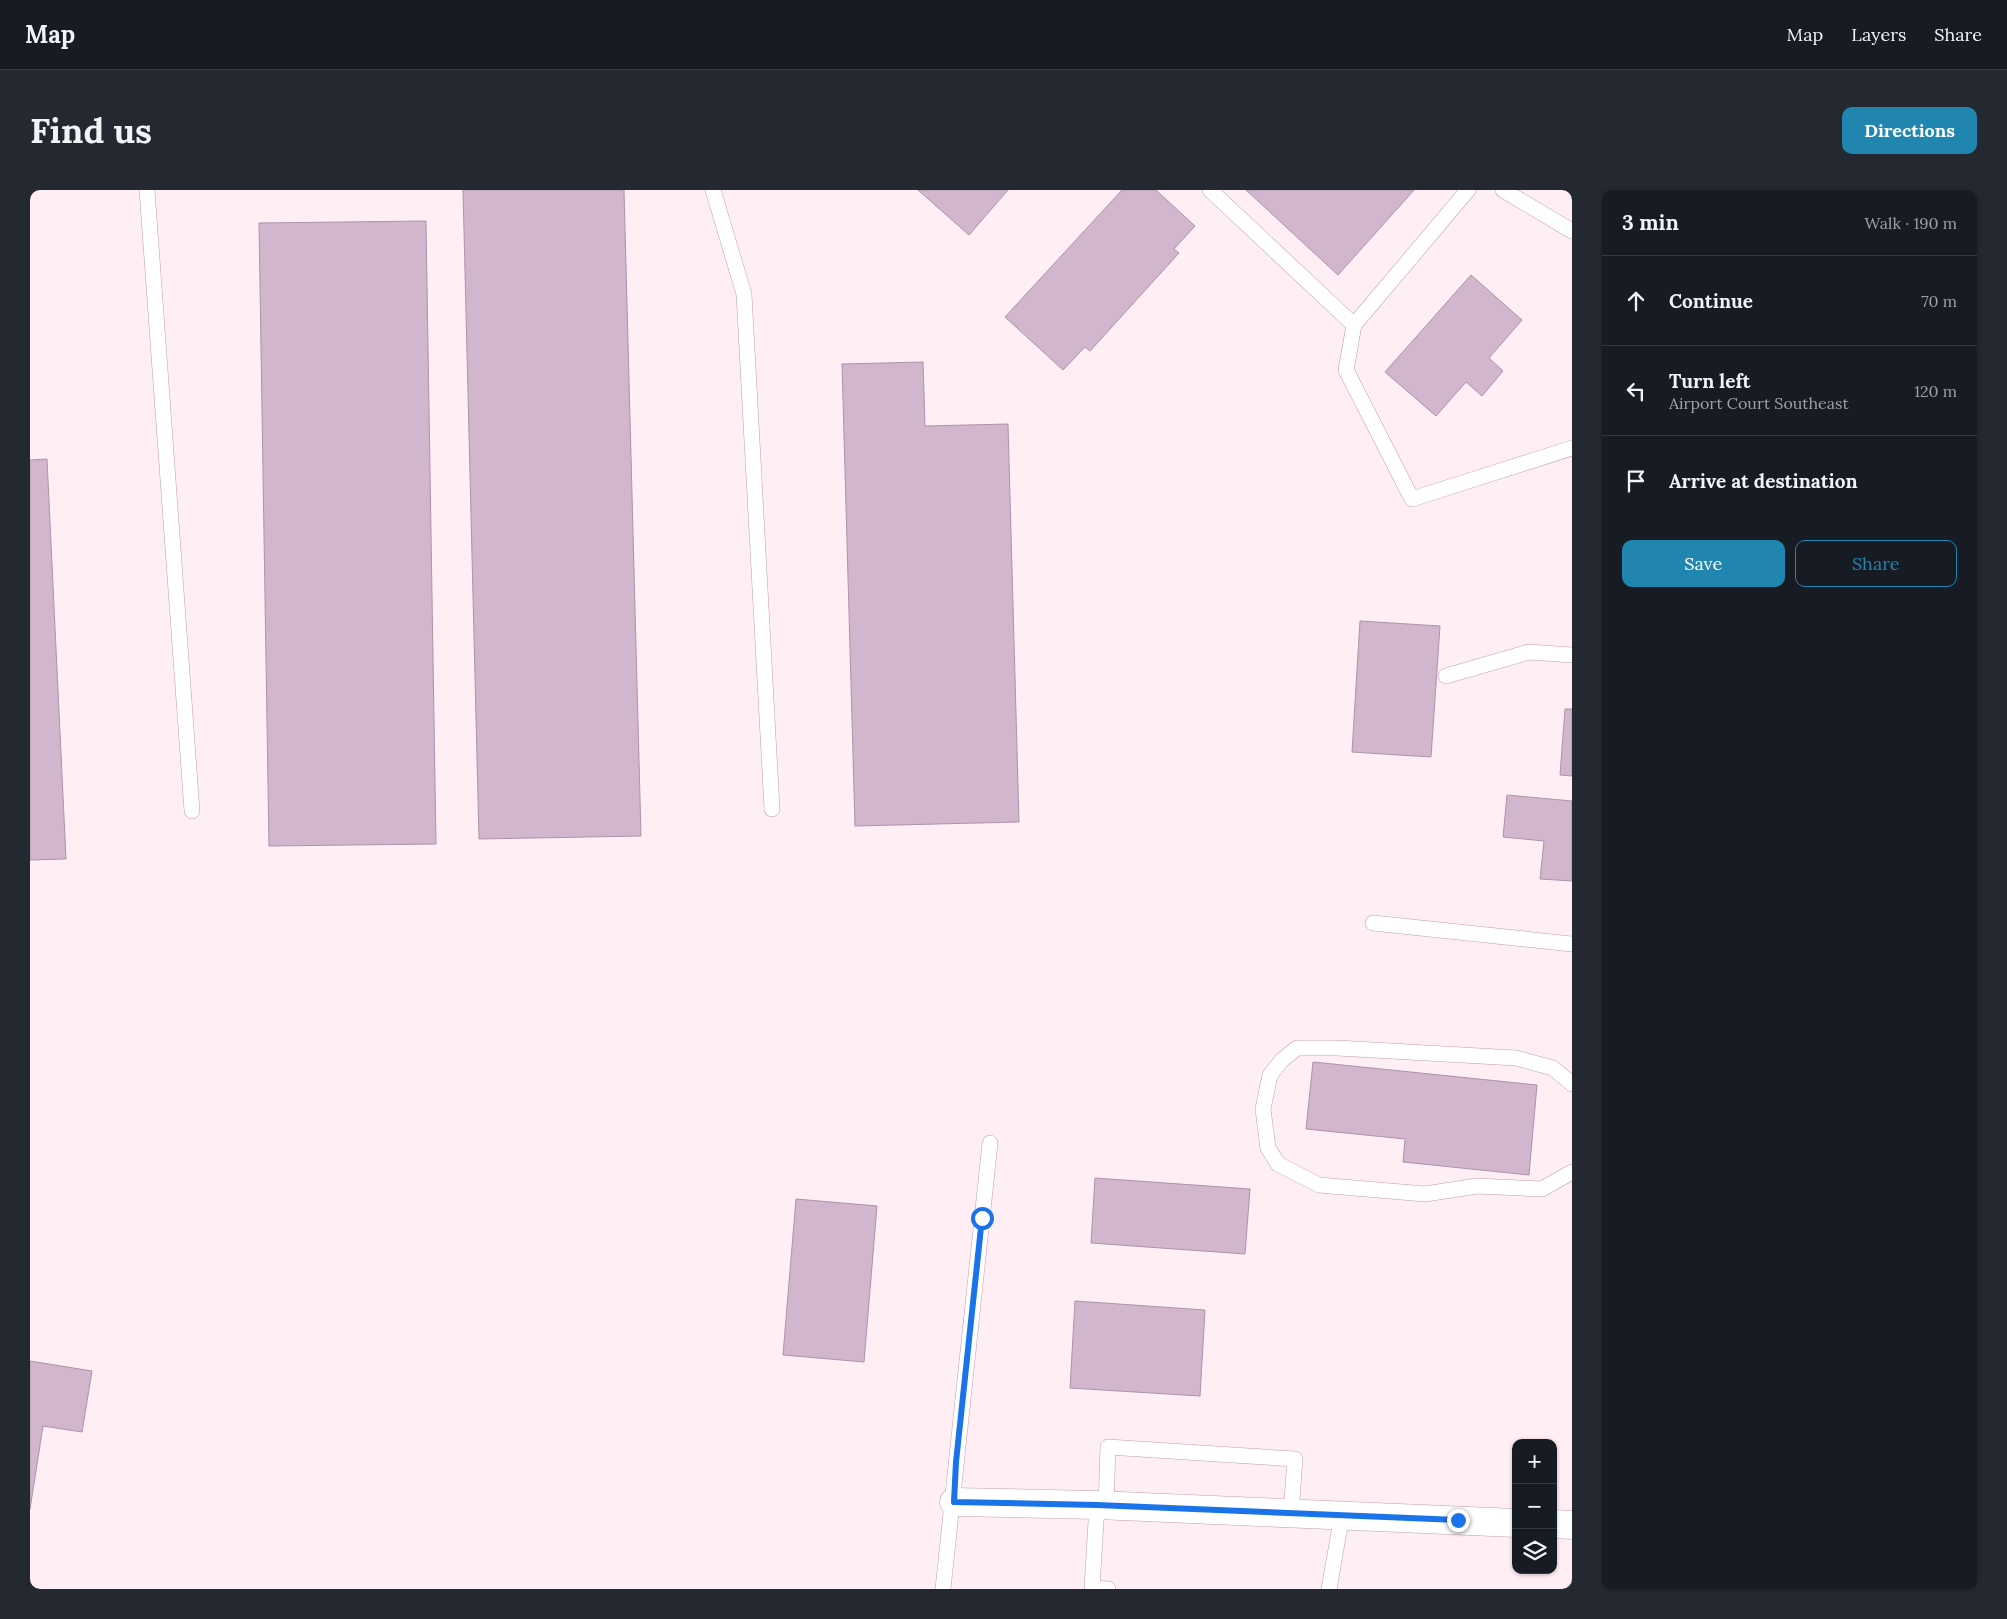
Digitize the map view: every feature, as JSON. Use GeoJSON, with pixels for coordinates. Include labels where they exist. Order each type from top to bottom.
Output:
{"type":"FeatureCollection","features":[{"type":"Feature","properties":{"kind":"street"},"geometry":{"type":"LineString","coordinates":[[954,1502],[1512,1522]]}},
{"type":"Feature","properties":{"kind":"street"},"geometry":{"type":"LineString","coordinates":[[1557,1524],[1572,1525]]}},
{"type":"Feature","properties":{"kind":"lane"},"geometry":{"type":"LineString","coordinates":[[147,190],[192,811]]}},
{"type":"Feature","properties":{"kind":"lane"},"geometry":{"type":"LineString","coordinates":[[713,190],[744,294],[772,809]]}},
{"type":"Feature","properties":{"kind":"lane"},"geometry":{"type":"LineString","coordinates":[[1210,190],[1354,326]]}},
{"type":"Feature","properties":{"kind":"lane"},"geometry":{"type":"LineString","coordinates":[[1468,190],[1354,326],[1346,370],[1412,499],[1572,448]]}},
{"type":"Feature","properties":{"kind":"lane"},"geometry":{"type":"LineString","coordinates":[[1503,190],[1572,231]]}},
{"type":"Feature","properties":{"kind":"lane"},"geometry":{"type":"LineString","coordinates":[[1446,676],[1529,652],[1572,655]]}},
{"type":"Feature","properties":{"kind":"lane"},"geometry":{"type":"LineString","coordinates":[[1373,923],[1572,944]]}},
{"type":"Feature","properties":{"kind":"lane"},"geometry":{"type":"LineString","coordinates":[[1572,1084],[1553,1068],[1516,1058],[1338,1048],[1297,1048],[1282,1060],[1270,1075],[1263,1109],[1268,1148],[1278,1164],[1319,1185],[1425,1194],[1478,1186],[1542,1189],[1572,1172]]}},
{"type":"Feature","properties":{"kind":"lane"},"geometry":{"type":"LineString","coordinates":[[943,1589],[954,1502],[956,1462],[990,1143]]}},
{"type":"Feature","properties":{"kind":"lane"},"geometry":{"type":"LineString","coordinates":[[1108,1589],[1092,1588],[1108,1448],[1295,1459],[1291,1513]]}},
{"type":"Feature","properties":{"kind":"lane"},"geometry":{"type":"LineString","coordinates":[[1329,1589],[1342,1515]]}},
{"type":"Feature","properties":{"kind":"building"},"geometry":{"type":"Polygon","coordinates":[[[463,190],[624,190],[641,836],[479,839],[463,190]]]}},
{"type":"Feature","properties":{"kind":"building"},"geometry":{"type":"Polygon","coordinates":[[[918,190],[1008,190],[969,235],[918,190]]]}},
{"type":"Feature","properties":{"kind":"building"},"geometry":{"type":"Polygon","coordinates":[[[1122,190],[1156,190],[1195,226],[1174,249],[1179,253],[1090,351],[1085,347],[1063,370],[1005,317],[1122,190]]]}},
{"type":"Feature","properties":{"kind":"building"},"geometry":{"type":"Polygon","coordinates":[[[1246,190],[1414,190],[1338,275],[1246,190]]]}},
{"type":"Feature","properties":{"kind":"building"},"geometry":{"type":"Polygon","coordinates":[[[426,221],[436,844],[269,846],[259,223],[426,221]]]}},
{"type":"Feature","properties":{"kind":"building"},"geometry":{"type":"Polygon","coordinates":[[[1471,275],[1522,320],[1489,358],[1503,371],[1482,396],[1466,382],[1436,416],[1385,372],[1471,275]]]}},
{"type":"Feature","properties":{"kind":"building"},"geometry":{"type":"Polygon","coordinates":[[[923,362],[925,426],[1008,424],[1019,822],[855,826],[842,364],[923,362]]]}},
{"type":"Feature","properties":{"kind":"building"},"geometry":{"type":"Polygon","coordinates":[[[47,459],[66,859],[30,860],[30,460],[47,459]]]}},
{"type":"Feature","properties":{"kind":"building"},"geometry":{"type":"Polygon","coordinates":[[[1360,621],[1440,626],[1431,757],[1352,752],[1360,621]]]}},
{"type":"Feature","properties":{"kind":"building"},"geometry":{"type":"Polygon","coordinates":[[[1565,709],[1572,709],[1572,776],[1560,775],[1565,709]]]}},
{"type":"Feature","properties":{"kind":"building"},"geometry":{"type":"Polygon","coordinates":[[[1507,795],[1572,801],[1572,881],[1540,879],[1544,841],[1503,837],[1507,795]]]}},
{"type":"Feature","properties":{"kind":"building"},"geometry":{"type":"Polygon","coordinates":[[[1313,1062],[1537,1085],[1529,1175],[1403,1162],[1405,1139],[1306,1129],[1313,1062]]]}},
{"type":"Feature","properties":{"kind":"building"},"geometry":{"type":"Polygon","coordinates":[[[1095,1178],[1250,1189],[1245,1254],[1091,1243],[1095,1178]]]}},
{"type":"Feature","properties":{"kind":"building"},"geometry":{"type":"Polygon","coordinates":[[[796,1199],[877,1206],[864,1362],[783,1355],[796,1199]]]}},
{"type":"Feature","properties":{"kind":"building"},"geometry":{"type":"Polygon","coordinates":[[[1075,1301],[1205,1310],[1200,1396],[1070,1388],[1075,1301]]]}},
{"type":"Feature","properties":{"kind":"building"},"geometry":{"type":"Polygon","coordinates":[[[30,1361],[92,1371],[82,1432],[43,1426],[30,1509],[30,1361]]]}},
{"type":"Feature","properties":{"kind":"route"},"geometry":{"type":"LineString","coordinates":[[982,1218],[956,1462],[954,1502],[1097,1505],[1458,1520]]}}]}
